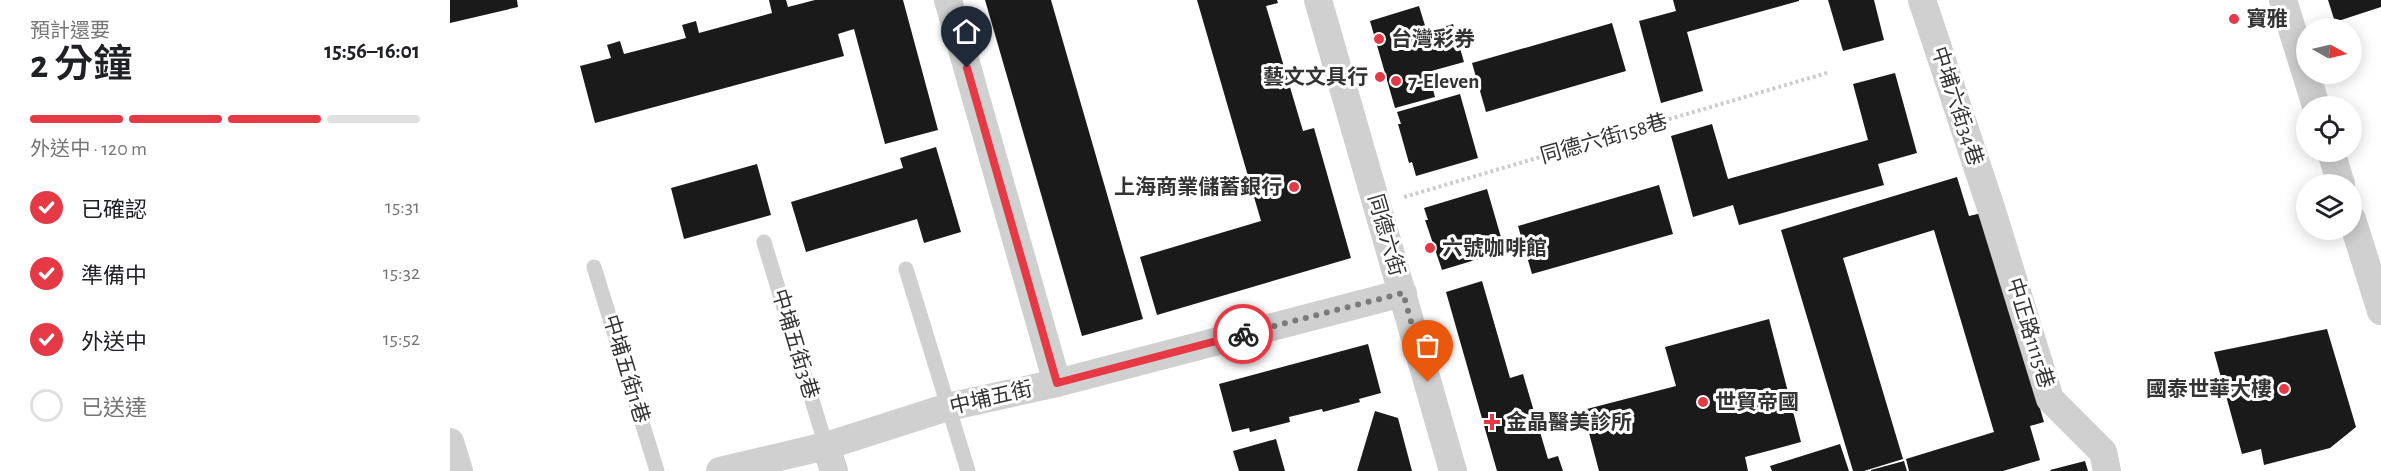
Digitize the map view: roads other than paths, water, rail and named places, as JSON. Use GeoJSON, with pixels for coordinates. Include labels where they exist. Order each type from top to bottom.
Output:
{"type":"FeatureCollection","features":[{"type":"Feature","properties":{"kind":"street"},"geometry":{"type":"LineString","coordinates":[[948,0],[1057,383]]}},
{"type":"Feature","properties":{"kind":"street","name":"同德六街"},"geometry":{"type":"LineString","coordinates":[[1318,0],[1453,471]]}},
{"type":"Feature","properties":{"kind":"street","name":"中埔六街34巷"},"geometry":{"type":"LineString","coordinates":[[1922,0],[1992,211]]}},
{"type":"Feature","properties":{"kind":"street"},"geometry":{"type":"LineString","coordinates":[[2283,0],[2313,96]]}},
{"type":"Feature","properties":{"kind":"street","name":"中正路1115巷"},"geometry":{"type":"LineString","coordinates":[[1992,211],[2050,399],[2103,452],[2107,471]]}},
{"type":"Feature","properties":{"kind":"street"},"geometry":{"type":"LineString","coordinates":[[2359,240],[2381,311]]}},
{"type":"Feature","properties":{"kind":"street","name":"中埔五街"},"geometry":{"type":"LineString","coordinates":[[720,471],[830,458],[948,408],[1057,383],[1403,293]]}},
{"type":"Feature","properties":{"kind":"street"},"geometry":{"type":"LineString","coordinates":[[450,442],[459,471]]}},
{"type":"Feature","properties":{"kind":"lane","name":"中埔五街3巷"},"geometry":{"type":"LineString","coordinates":[[764,242],[830,458]]}},
{"type":"Feature","properties":{"kind":"lane","name":"中埔五街1巷"},"geometry":{"type":"LineString","coordinates":[[594,267],[657,471]]}},
{"type":"Feature","properties":{"kind":"lane"},"geometry":{"type":"LineString","coordinates":[[906,269],[968,471]]}},
{"type":"Feature","properties":{"kind":"place","name":"寶雅"},"geometry":{"type":"Point","coordinates":[2234,19]}},
{"type":"Feature","properties":{"kind":"place","name":"台灣彩券"},"geometry":{"type":"Point","coordinates":[1379,39]}},
{"type":"Feature","properties":{"kind":"place","name":"藝文文具行"},"geometry":{"type":"Point","coordinates":[1380,77]}},
{"type":"Feature","properties":{"kind":"place","name":"7-Eleven"},"geometry":{"type":"Point","coordinates":[1396,81]}},
{"type":"Feature","properties":{"kind":"place","name":"上海商業儲蓄銀行"},"geometry":{"type":"Point","coordinates":[1294,187]}},
{"type":"Feature","properties":{"kind":"place","name":"六號咖啡館"},"geometry":{"type":"Point","coordinates":[1430,248]}},
{"type":"Feature","properties":{"kind":"place","name":"國泰世華大樓"},"geometry":{"type":"Point","coordinates":[2284,389]}},
{"type":"Feature","properties":{"kind":"place","name":"世貿帝國"},"geometry":{"type":"Point","coordinates":[1703,402]}},
{"type":"Feature","properties":{"kind":"place","name":"金晶醫美診所"},"geometry":{"type":"Point","coordinates":[1492,422]}}]}
